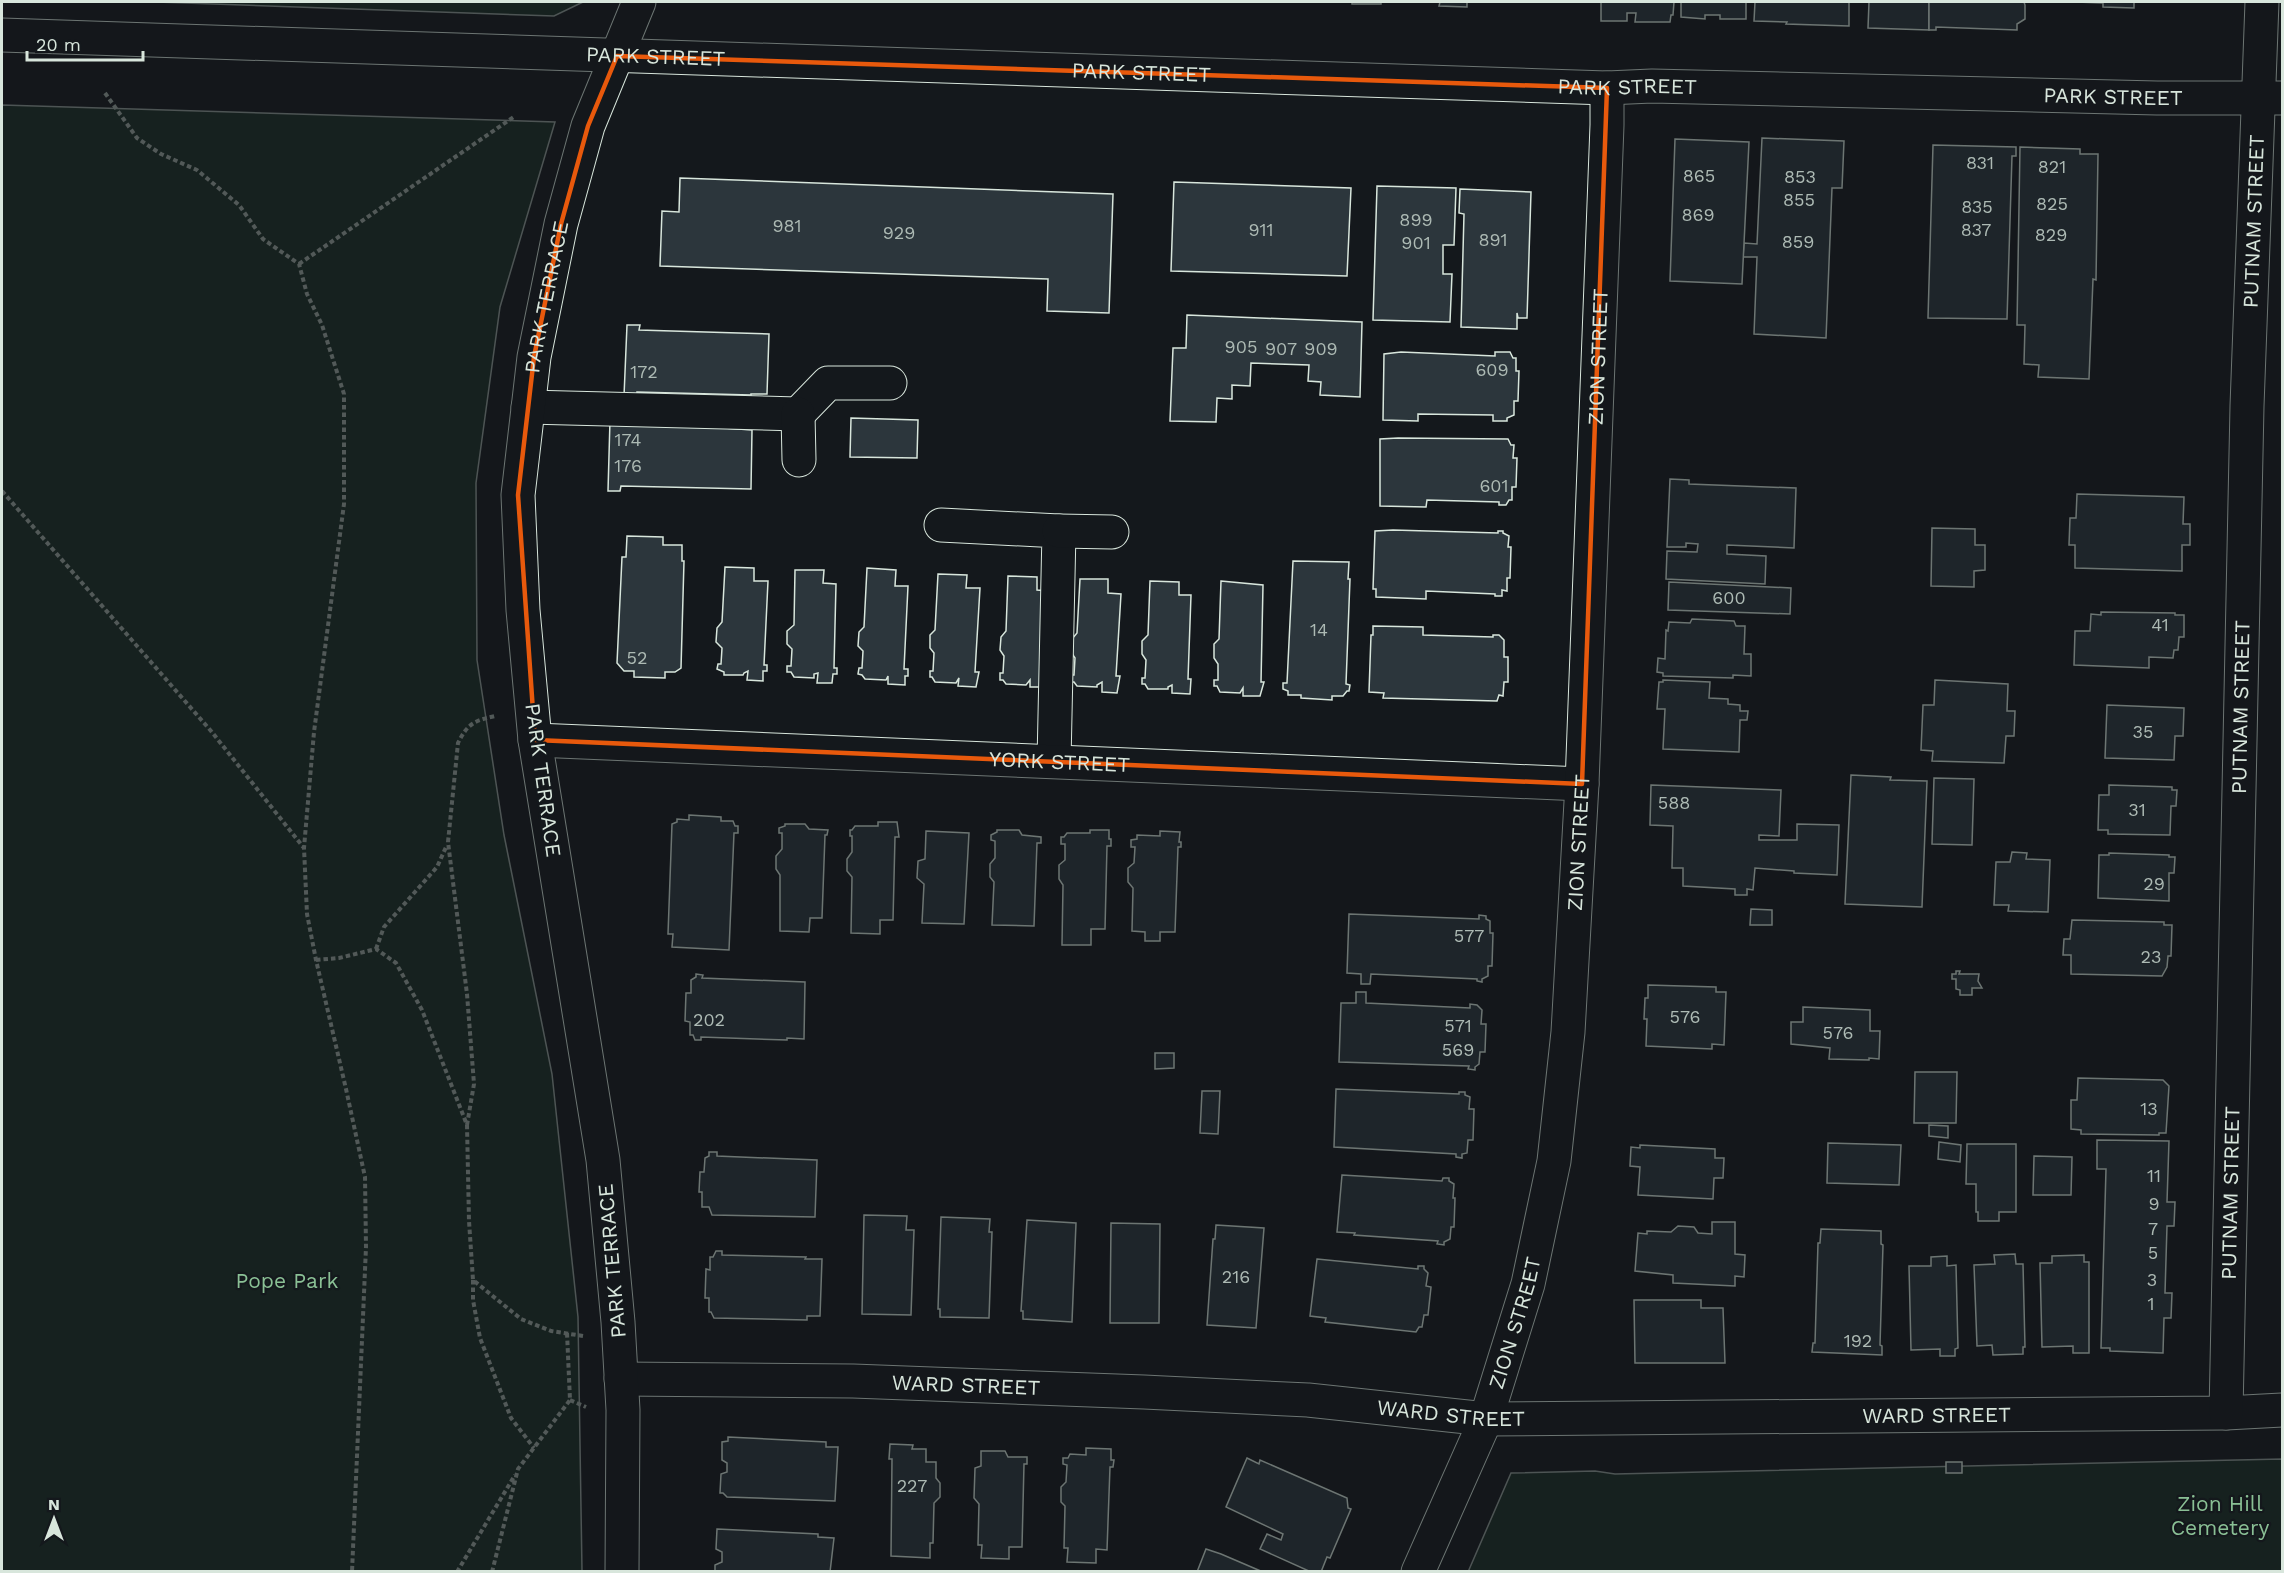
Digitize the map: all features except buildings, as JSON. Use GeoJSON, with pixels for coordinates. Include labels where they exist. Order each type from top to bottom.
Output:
{"type":"FeatureCollection","features":[{"type":"Feature","properties":{"kind":"street","name":"PARK TERRACE"},"geometry":{"type":"LineString","coordinates":[[622,1572],[623,1410],[618,1322],[603,1160],[534,724],[523,610],[518,495],[534,357],[561,224],[588,126],[639,2]]}},
{"type":"Feature","properties":{"kind":"street","name":"PUTNAM STREET"},"geometry":{"type":"LineString","coordinates":[[2226,1413],[2247,406],[2271,98],[2262,2]]}},
{"type":"Feature","properties":{"kind":"street","name":"PARK STREET"},"geometry":{"type":"LineString","coordinates":[[2,35],[1606,88],[1652,86],[2157,98],[2271,98]]}},
{"type":"Feature","properties":{"kind":"street","name":"ZION STREET"},"geometry":{"type":"LineString","coordinates":[[1418,1572],[1486,1419],[1528,1284],[1554,1161],[1568,1032],[1582,784],[1607,125],[1606,88]]}},
{"type":"Feature","properties":{"kind":"street"},"geometry":{"type":"LineString","coordinates":[[799,460],[798,414],[828,383],[890,383]]}},
{"type":"Feature","properties":{"kind":"street"},"geometry":{"type":"LineString","coordinates":[[528,407],[798,414]]}},
{"type":"Feature","properties":{"kind":"street"},"geometry":{"type":"LineString","coordinates":[[941,525],[1112,532]]}},
{"type":"Feature","properties":{"kind":"street"},"geometry":{"type":"LineString","coordinates":[[1054,761],[1059,531]]}},
{"type":"Feature","properties":{"kind":"street","name":"YORK STREET"},"geometry":{"type":"LineString","coordinates":[[534,724],[1054,761],[1582,784]]}},
{"type":"Feature","properties":{"kind":"street","name":"WARD STREET"},"geometry":{"type":"LineString","coordinates":[[621,1379],[854,1381],[1308,1400],[1486,1419],[2226,1413],[2283,1410]]}},
{"type":"Feature","properties":{"kind":"path"},"geometry":{"type":"LineString","coordinates":[[105,93],[137,138],[161,154],[197,170],[238,205],[263,238],[299,264],[307,294],[322,325],[344,394],[344,504],[314,732],[304,848],[307,914],[365,1178],[366,1247],[352,1572]]}},
{"type":"Feature","properties":{"kind":"path"},"geometry":{"type":"LineString","coordinates":[[299,264],[515,116]]}},
{"type":"Feature","properties":{"kind":"path"},"geometry":{"type":"LineString","coordinates":[[2,491],[211,731],[304,848]]}},
{"type":"Feature","properties":{"kind":"path"},"geometry":{"type":"LineString","coordinates":[[534,724],[481,720],[465,728],[458,743],[448,842],[467,994],[474,1084],[467,1125],[473,1300],[480,1338],[511,1418],[534,1448]]}},
{"type":"Feature","properties":{"kind":"path"},"geometry":{"type":"LineString","coordinates":[[376,949],[384,927],[437,867],[448,842]]}},
{"type":"Feature","properties":{"kind":"path"},"geometry":{"type":"LineString","coordinates":[[316,960],[339,958],[376,949],[396,963],[422,1010],[467,1125]]}},
{"type":"Feature","properties":{"kind":"path"},"geometry":{"type":"LineString","coordinates":[[472,1280],[521,1319],[551,1330],[584,1336]]}},
{"type":"Feature","properties":{"kind":"path"},"geometry":{"type":"LineString","coordinates":[[457,1572],[518,1469],[570,1400],[567,1333]]}},
{"type":"Feature","properties":{"kind":"path"},"geometry":{"type":"LineString","coordinates":[[570,1400],[588,1408]]}},
{"type":"Feature","properties":{"kind":"path"},"geometry":{"type":"LineString","coordinates":[[492,1572],[518,1469]]}},
{"type":"Feature","properties":{"kind":"highlighted area"},"geometry":{"type":"Polygon","coordinates":[[[617,56],[1607,88],[1582,784],[535,740],[518,495],[534,357],[561,224],[588,126],[617,56]]]}},
{"type":"Feature","properties":{"kind":"green space"},"geometry":{"type":"Polygon","coordinates":[[[156,2],[583,2],[554,16],[156,2]]]}},
{"type":"Feature","properties":{"kind":"green space","name":"Pope Park"},"geometry":{"type":"Polygon","coordinates":[[[2,105],[555,122],[500,307],[476,483],[477,660],[504,835],[552,1074],[578,1317],[582,1571],[2,1571],[2,105]]]}},
{"type":"Feature","properties":{"kind":"green space","name":"Zion Hill Cemetery"},"geometry":{"type":"Polygon","coordinates":[[[2282,1459],[2282,1571],[1468,1572],[1511,1473],[1595,1471],[1615,1474],[2282,1459]]]}}]}
